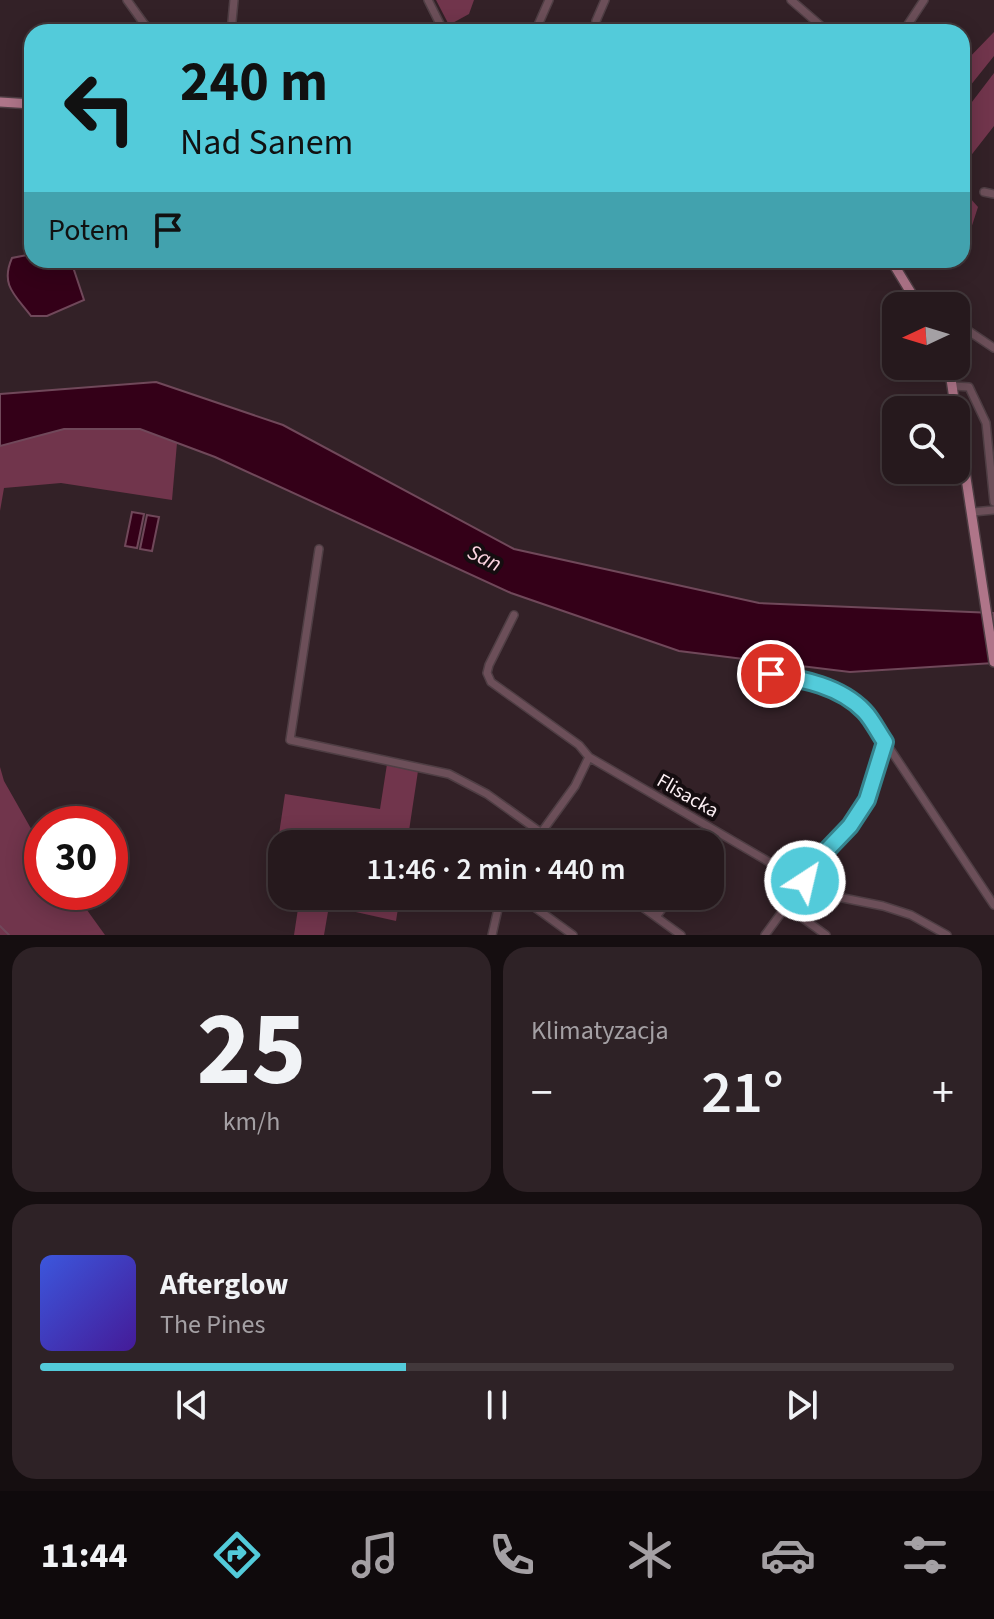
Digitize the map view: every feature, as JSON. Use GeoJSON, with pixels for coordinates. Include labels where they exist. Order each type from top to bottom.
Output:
{"type":"FeatureCollection","features":[{"type":"Feature","properties":{"kind":"main road"},"geometry":{"type":"LineString","coordinates":[[0,102],[24,104]]}},
{"type":"Feature","properties":{"kind":"main road"},"geometry":{"type":"LineString","coordinates":[[896,268],[910,292]]}},
{"type":"Feature","properties":{"kind":"main road"},"geometry":{"type":"LineString","coordinates":[[952,380],[994,662]]}},
{"type":"Feature","properties":{"kind":"street"},"geometry":{"type":"LineString","coordinates":[[127,0],[144,24]]}},
{"type":"Feature","properties":{"kind":"street"},"geometry":{"type":"LineString","coordinates":[[232,24],[234,0]]}},
{"type":"Feature","properties":{"kind":"street"},"geometry":{"type":"LineString","coordinates":[[428,0],[440,24]]}},
{"type":"Feature","properties":{"kind":"street"},"geometry":{"type":"LineString","coordinates":[[538,24],[549,0]]}},
{"type":"Feature","properties":{"kind":"street"},"geometry":{"type":"LineString","coordinates":[[596,21],[605,0]]}},
{"type":"Feature","properties":{"kind":"street"},"geometry":{"type":"LineString","coordinates":[[791,0],[819,24]]}},
{"type":"Feature","properties":{"kind":"street"},"geometry":{"type":"LineString","coordinates":[[908,24],[924,0]]}},
{"type":"Feature","properties":{"kind":"street"},"geometry":{"type":"LineString","coordinates":[[984,192],[994,194]]}},
{"type":"Feature","properties":{"kind":"street"},"geometry":{"type":"LineString","coordinates":[[970,332],[994,348]]}},
{"type":"Feature","properties":{"kind":"street"},"geometry":{"type":"LineString","coordinates":[[954,386],[969,387],[986,423],[994,502]]}},
{"type":"Feature","properties":{"kind":"street"},"geometry":{"type":"LineString","coordinates":[[973,512],[994,510]]}},
{"type":"Feature","properties":{"kind":"street"},"geometry":{"type":"LineString","coordinates":[[319,549],[290,740],[445,772],[474,786],[538,830]]}},
{"type":"Feature","properties":{"kind":"street","name":"Flisacka"},"geometry":{"type":"LineString","coordinates":[[514,615],[489,665],[487,673],[491,682],[579,745],[589,757],[833,896],[911,915],[947,935]]}},
{"type":"Feature","properties":{"kind":"street"},"geometry":{"type":"LineString","coordinates":[[741,677],[771,674],[794,677],[835,690],[864,710],[994,905]]}},
{"type":"Feature","properties":{"kind":"street"},"geometry":{"type":"LineString","coordinates":[[765,935],[867,800],[885,742]]}},
{"type":"Feature","properties":{"kind":"street"},"geometry":{"type":"LineString","coordinates":[[544,830],[575,786],[589,757]]}},
{"type":"Feature","properties":{"kind":"street"},"geometry":{"type":"LineString","coordinates":[[786,906],[826,935]]}},
{"type":"Feature","properties":{"kind":"street"},"geometry":{"type":"LineString","coordinates":[[492,935],[498,910]]}},
{"type":"Feature","properties":{"kind":"street"},"geometry":{"type":"LineString","coordinates":[[538,910],[573,935]]}},
{"type":"Feature","properties":{"kind":"street"},"geometry":{"type":"LineString","coordinates":[[646,910],[681,935]]}},
{"type":"Feature","properties":{"kind":"street"},"geometry":{"type":"LineString","coordinates":[[656,917],[661,910]]}},
{"type":"Feature","properties":{"kind":"shaded area"},"geometry":{"type":"Polygon","coordinates":[[[436,0],[474,0],[469,14],[448,24],[436,0]]]}},
{"type":"Feature","properties":{"kind":"shaded area"},"geometry":{"type":"Polygon","coordinates":[[[994,32],[994,56],[970,86],[970,57],[994,32]]]}},
{"type":"Feature","properties":{"kind":"shaded area"},"geometry":{"type":"Polygon","coordinates":[[[994,73],[994,126],[970,157],[970,104],[994,73]]]}},
{"type":"Feature","properties":{"kind":"shaded area"},"geometry":{"type":"Polygon","coordinates":[[[970,198],[978,207],[970,232],[970,198]]]}},
{"type":"Feature","properties":{"kind":"shaded area"},"geometry":{"type":"Polygon","coordinates":[[[64,429],[140,429],[177,443],[172,500],[61,483],[4,488],[0,511],[0,446],[64,429]]]}},
{"type":"Feature","properties":{"kind":"shaded area"},"geometry":{"type":"Polygon","coordinates":[[[387,764],[418,771],[409,830],[280,830],[285,794],[380,809],[387,764]]]}},
{"type":"Feature","properties":{"kind":"shaded area"},"geometry":{"type":"Polygon","coordinates":[[[0,767],[4,781],[24,816],[24,910],[87,910],[105,935],[0,935],[0,767]]]}},
{"type":"Feature","properties":{"kind":"shaded area"},"geometry":{"type":"Polygon","coordinates":[[[298,910],[328,910],[324,935],[294,935],[298,910]]]}},
{"type":"Feature","properties":{"kind":"shaded area"},"geometry":{"type":"Polygon","coordinates":[[[347,910],[398,910],[396,921],[347,910]]]}},
{"type":"Feature","properties":{"kind":"water"},"geometry":{"type":"Polygon","coordinates":[[[24,256],[24,268],[73,268],[84,300],[47,316],[31,316],[9,283],[12,258],[24,256]]]}},
{"type":"Feature","properties":{"kind":"water","name":"San"},"geometry":{"type":"Polygon","coordinates":[[[156,382],[283,425],[514,549],[759,603],[994,613],[994,663],[850,672],[679,651],[511,593],[215,457],[140,429],[64,429],[0,446],[0,394],[156,382]]]}},
{"type":"Feature","properties":{"kind":"water"},"geometry":{"type":"Polygon","coordinates":[[[132,512],[144,514],[137,548],[125,546],[132,512]]]}},
{"type":"Feature","properties":{"kind":"water"},"geometry":{"type":"Polygon","coordinates":[[[147,515],[159,517],[152,551],[140,549],[147,515]]]}},
{"type":"Feature","properties":{"kind":"waterway"},"geometry":{"type":"LineString","coordinates":[[0,926],[9,935]]}},
{"type":"Feature","properties":{"kind":"route"},"geometry":{"type":"LineString","coordinates":[[771,674],[805,679],[835,690],[864,710],[885,742],[867,800],[850,826],[805,873],[805,881]]}}]}
